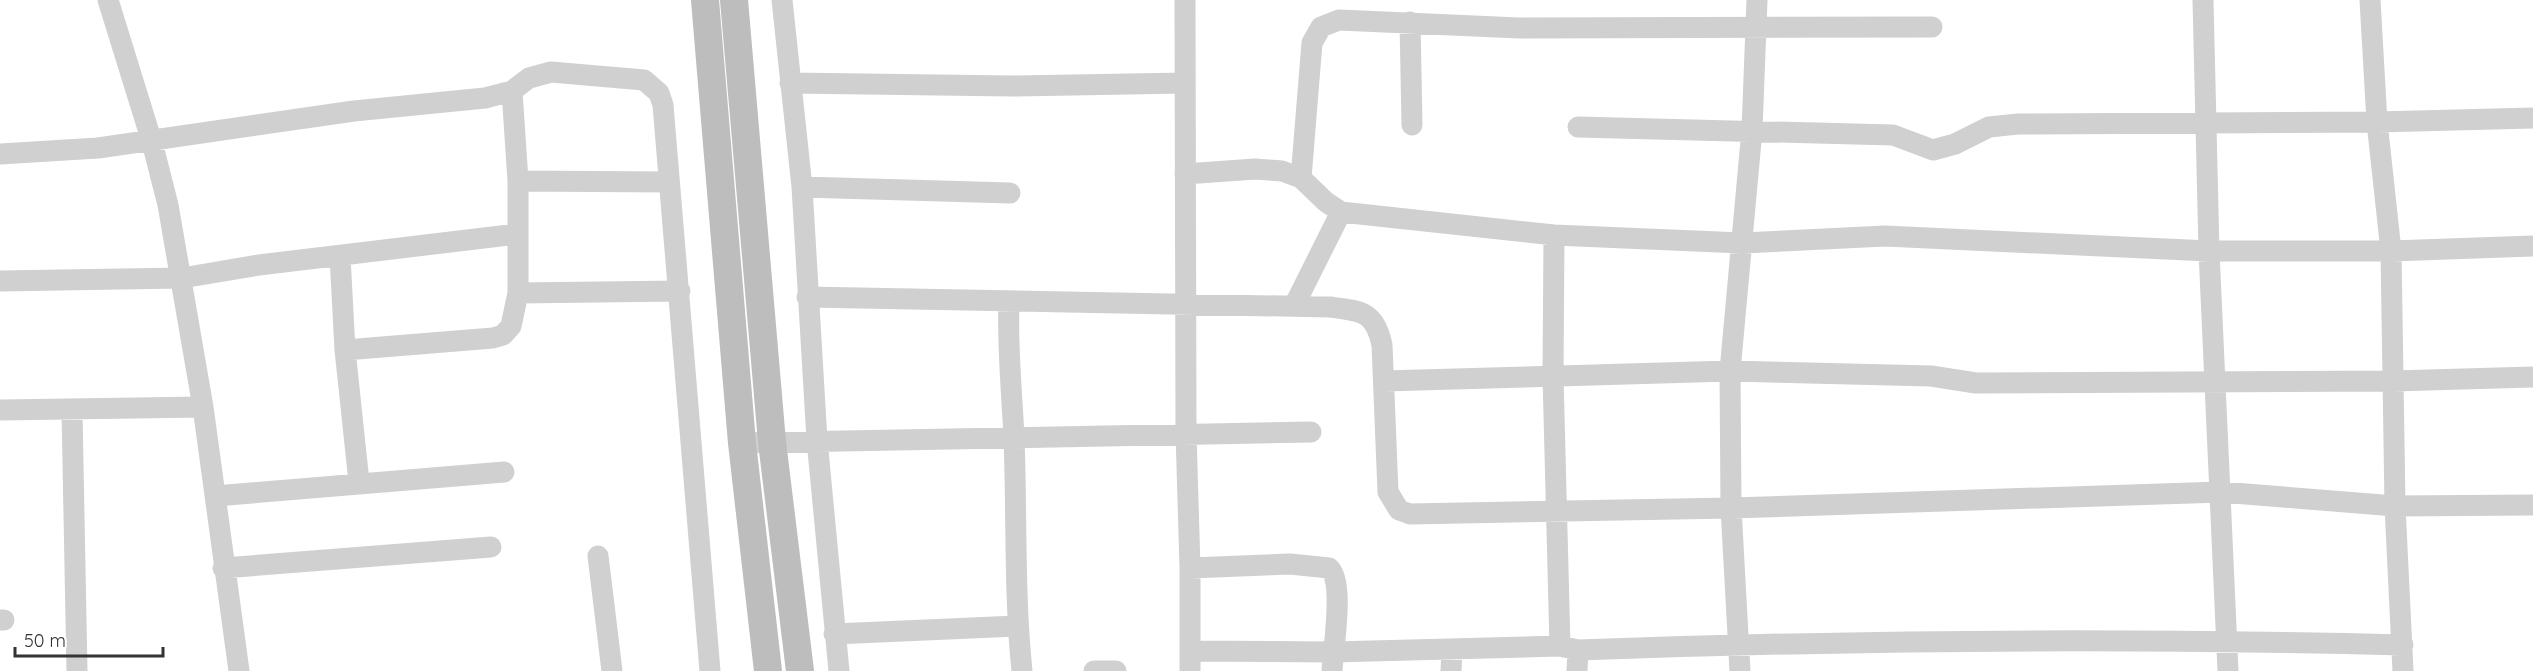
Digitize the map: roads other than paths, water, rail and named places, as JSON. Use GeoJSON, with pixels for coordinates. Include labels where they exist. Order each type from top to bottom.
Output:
{"type":"FeatureCollection","features":[{"type":"Feature","properties":{"kind":"main road"},"geometry":{"type":"LineString","coordinates":[[705,0],[742,443],[768,671]]}},
{"type":"Feature","properties":{"kind":"main road"},"geometry":{"type":"LineString","coordinates":[[734,0],[772,442],[800,671]]}},
{"type":"Feature","properties":{"kind":"street"},"geometry":{"type":"LineString","coordinates":[[108,0],[152,142],[168,206],[203,407],[223,568],[239,671]]}},
{"type":"Feature","properties":{"kind":"street"},"geometry":{"type":"LineString","coordinates":[[782,0],[802,187],[817,440],[839,671]]}},
{"type":"Feature","properties":{"kind":"street"},"geometry":{"type":"LineString","coordinates":[[1185,0],[1186,433],[1190,661],[1332,662],[1452,649],[1572,656],[1740,644],[2227,641],[2403,645]]}},
{"type":"Feature","properties":{"kind":"street"},"geometry":{"type":"LineString","coordinates":[[1740,671],[1731,508],[1730,371],[1752,130],[1757,0]]}},
{"type":"Feature","properties":{"kind":"street"},"geometry":{"type":"LineString","coordinates":[[2203,0],[2209,251],[2228,671]]}},
{"type":"Feature","properties":{"kind":"street"},"geometry":{"type":"LineString","coordinates":[[2370,0],[2377,123],[2391,252],[2395,506],[2403,671]]}},
{"type":"Feature","properties":{"kind":"street"},"geometry":{"type":"LineString","coordinates":[[1301,178],[1312,43],[1316,33],[1328,23],[1339,20],[1498,28],[1932,27]]}},
{"type":"Feature","properties":{"kind":"street"},"geometry":{"type":"LineString","coordinates":[[1410,22],[1412,125]]}},
{"type":"Feature","properties":{"kind":"street"},"geometry":{"type":"LineString","coordinates":[[0,154],[152,142],[354,111],[485,98],[512,92],[529,78],[551,72],[644,80],[658,93],[663,105],[710,671]]}},
{"type":"Feature","properties":{"kind":"street"},"geometry":{"type":"LineString","coordinates":[[790,83],[1012,86],[1185,83]]}},
{"type":"Feature","properties":{"kind":"street"},"geometry":{"type":"LineString","coordinates":[[345,350],[503,335],[515,316],[518,293],[518,181],[512,92]]}},
{"type":"Feature","properties":{"kind":"street"},"geometry":{"type":"LineString","coordinates":[[1578,127],[1893,135],[1933,150],[1955,144],[1989,128],[2018,124],[2377,123],[2533,118]]}},
{"type":"Feature","properties":{"kind":"street"},"geometry":{"type":"LineString","coordinates":[[1185,174],[1256,170],[1282,171],[1301,178],[1326,202],[1341,212],[1554,235],[1742,243],[1886,236],[2209,251],[2391,252],[2533,246]]}},
{"type":"Feature","properties":{"kind":"street"},"geometry":{"type":"LineString","coordinates":[[518,181],[669,182]]}},
{"type":"Feature","properties":{"kind":"street"},"geometry":{"type":"LineString","coordinates":[[802,187],[1010,193]]}},
{"type":"Feature","properties":{"kind":"street"},"geometry":{"type":"LineString","coordinates":[[1294,306],[1341,212]]}},
{"type":"Feature","properties":{"kind":"street"},"geometry":{"type":"LineString","coordinates":[[0,281],[182,278],[517,234]]}},
{"type":"Feature","properties":{"kind":"street"},"geometry":{"type":"LineString","coordinates":[[1554,235],[1553,376],[1557,512],[1572,656]]}},
{"type":"Feature","properties":{"kind":"street"},"geometry":{"type":"LineString","coordinates":[[340,256],[345,350],[359,482]]}},
{"type":"Feature","properties":{"kind":"street"},"geometry":{"type":"LineString","coordinates":[[518,293],[680,291]]}},
{"type":"Feature","properties":{"kind":"street"},"geometry":{"type":"LineString","coordinates":[[807,297],[1294,306],[1364,313],[1372,318],[1379,330],[1382,345],[1388,492],[1399,510],[1410,514],[1731,508],[2221,492],[2395,506],[2533,505]]}},
{"type":"Feature","properties":{"kind":"street"},"geometry":{"type":"LineString","coordinates":[[1009,301],[1007,351],[1014,437],[1017,627],[1022,671]]}},
{"type":"Feature","properties":{"kind":"street"},"geometry":{"type":"LineString","coordinates":[[1384,381],[1730,371],[1931,376],[1976,383],[2393,381],[2533,377]]}},
{"type":"Feature","properties":{"kind":"street"},"geometry":{"type":"LineString","coordinates":[[0,410],[72,411],[203,407]]}},
{"type":"Feature","properties":{"kind":"street"},"geometry":{"type":"LineString","coordinates":[[72,411],[77,671]]}},
{"type":"Feature","properties":{"kind":"street"},"geometry":{"type":"LineString","coordinates":[[742,443],[1311,432]]}},
{"type":"Feature","properties":{"kind":"street"},"geometry":{"type":"LineString","coordinates":[[215,496],[359,482],[504,472]]}},
{"type":"Feature","properties":{"kind":"street"},"geometry":{"type":"LineString","coordinates":[[223,568],[491,547]]}},
{"type":"Feature","properties":{"kind":"street"},"geometry":{"type":"LineString","coordinates":[[598,556],[612,671]]}},
{"type":"Feature","properties":{"kind":"street"},"geometry":{"type":"LineString","coordinates":[[1190,568],[1290,564],[1329,568],[1334,572],[1338,587],[1332,662]]}},
{"type":"Feature","properties":{"kind":"street"},"geometry":{"type":"LineString","coordinates":[[834,634],[1017,627]]}},
{"type":"Feature","properties":{"kind":"street"},"geometry":{"type":"LineString","coordinates":[[1451,671],[1452,649]]}},
{"type":"Feature","properties":{"kind":"street"},"geometry":{"type":"LineString","coordinates":[[1094,670],[1116,671]]}}]}
